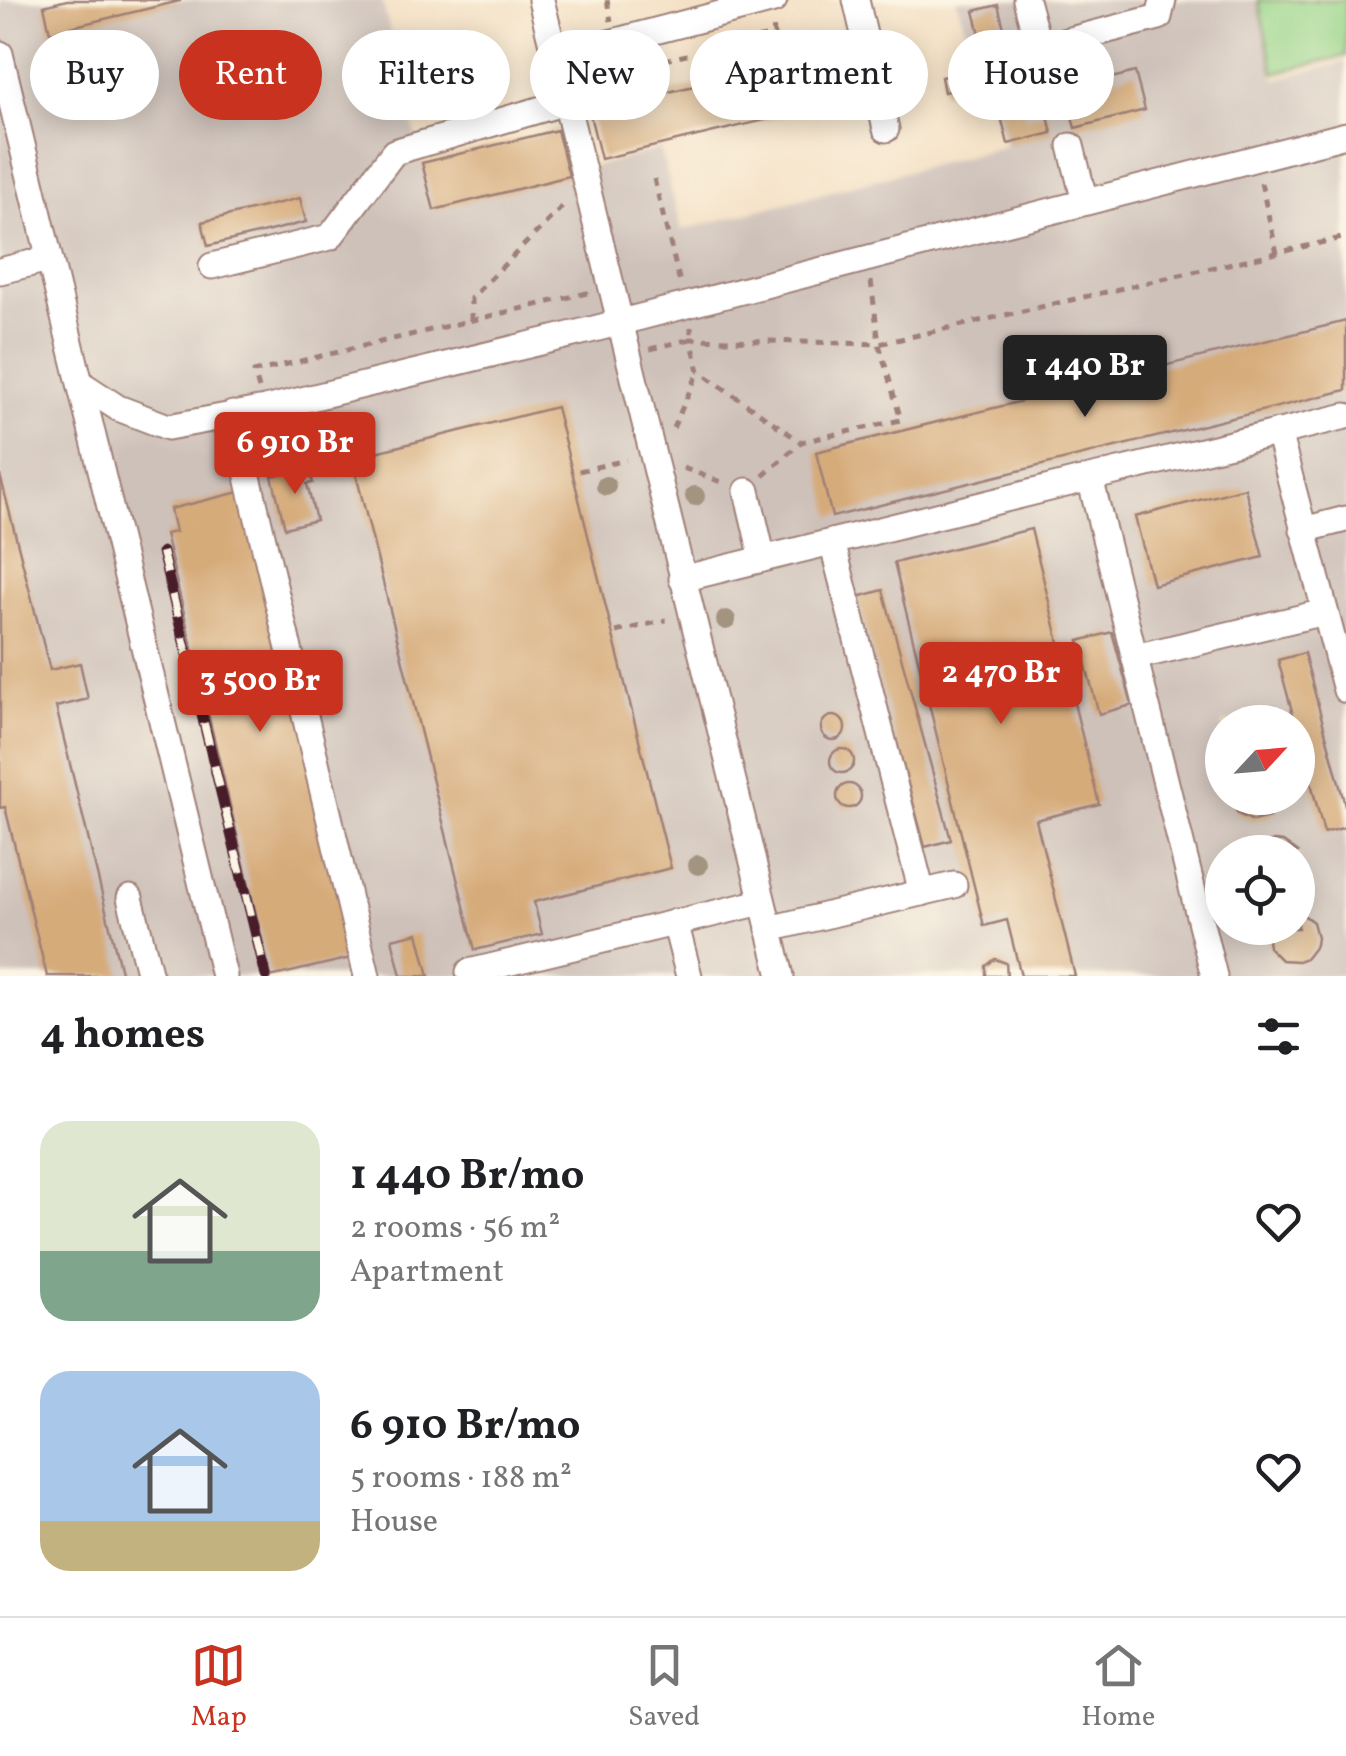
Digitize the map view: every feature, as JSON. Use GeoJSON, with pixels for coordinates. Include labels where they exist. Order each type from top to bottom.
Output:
{"type":"FeatureCollection","features":[{"type":"Feature","properties":{"kind":"lane"},"geometry":{"type":"LineString","coordinates":[[541,0],[548,30]]}},
{"type":"Feature","properties":{"kind":"lane"},"geometry":{"type":"LineString","coordinates":[[659,30],[774,0]]}},
{"type":"Feature","properties":{"kind":"lane"},"geometry":{"type":"LineString","coordinates":[[856,0],[886,130]]}},
{"type":"Feature","properties":{"kind":"lane"},"geometry":{"type":"LineString","coordinates":[[1026,0],[1039,48],[1159,17],[1163,0]]}},
{"type":"Feature","properties":{"kind":"lane"},"geometry":{"type":"LineString","coordinates":[[0,54],[224,976]]}},
{"type":"Feature","properties":{"kind":"lane"},"geometry":{"type":"LineString","coordinates":[[212,266],[330,236],[394,152],[530,112]]}},
{"type":"Feature","properties":{"kind":"lane"},"geometry":{"type":"LineString","coordinates":[[570,120],[781,976]]}},
{"type":"Feature","properties":{"kind":"lane"},"geometry":{"type":"LineString","coordinates":[[83,386],[118,408],[168,426],[265,409],[1346,136]]}},
{"type":"Feature","properties":{"kind":"lane"},"geometry":{"type":"LineString","coordinates":[[1072,146],[1085,202]]}},
{"type":"Feature","properties":{"kind":"lane"},"geometry":{"type":"LineString","coordinates":[[0,271],[48,259]]}},
{"type":"Feature","properties":{"kind":"lane"},"geometry":{"type":"LineString","coordinates":[[232,414],[367,976]]}},
{"type":"Feature","properties":{"kind":"lane"},"geometry":{"type":"LineString","coordinates":[[682,579],[1346,416]]}},
{"type":"Feature","properties":{"kind":"lane"},"geometry":{"type":"LineString","coordinates":[[1278,432],[1346,690]]}},
{"type":"Feature","properties":{"kind":"lane"},"geometry":{"type":"LineString","coordinates":[[1090,478],[1214,976]]}},
{"type":"Feature","properties":{"kind":"lane"},"geometry":{"type":"LineString","coordinates":[[746,490],[763,559]]}},
{"type":"Feature","properties":{"kind":"lane"},"geometry":{"type":"LineString","coordinates":[[1304,530],[1346,519]]}},
{"type":"Feature","properties":{"kind":"lane"},"geometry":{"type":"LineString","coordinates":[[832,542],[922,893]]}},
{"type":"Feature","properties":{"kind":"lane"},"geometry":{"type":"LineString","coordinates":[[1135,656],[1325,612]]}},
{"type":"Feature","properties":{"kind":"lane"},"geometry":{"type":"LineString","coordinates":[[770,929],[954,885]]}},
{"type":"Feature","properties":{"kind":"lane"},"geometry":{"type":"LineString","coordinates":[[130,898],[150,976]]}},
{"type":"Feature","properties":{"kind":"lane"},"geometry":{"type":"LineString","coordinates":[[469,972],[762,902]]}},
{"type":"Feature","properties":{"kind":"lane"},"geometry":{"type":"LineString","coordinates":[[675,922],[689,976]]}},
{"type":"Feature","properties":{"kind":"path"},"geometry":{"type":"LineString","coordinates":[[1261,183],[1277,253]]}},
{"type":"Feature","properties":{"kind":"path"},"geometry":{"type":"LineString","coordinates":[[471,320],[471,298],[586,184]]}},
{"type":"Feature","properties":{"kind":"path"},"geometry":{"type":"LineString","coordinates":[[801,442],[699,372],[691,339],[879,344],[1346,237]]}},
{"type":"Feature","properties":{"kind":"path"},"geometry":{"type":"LineString","coordinates":[[682,468],[746,490],[801,442],[901,420],[879,344],[871,278]]}},
{"type":"Feature","properties":{"kind":"path"},"geometry":{"type":"LineString","coordinates":[[578,471],[626,460]]}},
{"type":"Feature","properties":{"kind":"path"},"geometry":{"type":"LineString","coordinates":[[616,632],[666,620]]}},
{"type":"Feature","properties":{"kind":"shaded area"},"geometry":{"type":"Polygon","coordinates":[[[0,0],[382,0],[389,30],[342,30],[342,120],[412,120],[434,209],[660,149],[682,230],[1005,146],[996,120],[1114,120],[1114,30],[966,30],[956,0],[1257,0],[1275,79],[1346,62],[1346,976],[0,976],[0,0]]]}},
{"type":"Feature","properties":{"kind":"green space"},"geometry":{"type":"Polygon","coordinates":[[[1258,0],[1346,0],[1346,56],[1274,73],[1258,0]]]}},
{"type":"Feature","properties":{"kind":"building"},"geometry":{"type":"Polygon","coordinates":[[[67,0],[180,0],[58,30],[50,30],[44,6],[67,0]]]}},
{"type":"Feature","properties":{"kind":"building"},"geometry":{"type":"Polygon","coordinates":[[[998,5],[1004,30],[979,30],[974,11],[998,5]]]}},
{"type":"Feature","properties":{"kind":"building"},"geometry":{"type":"Polygon","coordinates":[[[1135,72],[1145,110],[1114,118],[1114,77],[1135,72]]]}},
{"type":"Feature","properties":{"kind":"building"},"geometry":{"type":"Polygon","coordinates":[[[948,76],[948,91],[944,92],[941,77],[948,76]]]}},
{"type":"Feature","properties":{"kind":"building"},"geometry":{"type":"Polygon","coordinates":[[[690,87],[690,120],[764,120],[601,159],[591,120],[670,120],[670,92],[690,87]]]}},
{"type":"Feature","properties":{"kind":"building"},"geometry":{"type":"Polygon","coordinates":[[[1002,120],[1049,120],[1052,133],[1008,144],[1002,120]]]}},
{"type":"Feature","properties":{"kind":"building"},"geometry":{"type":"Polygon","coordinates":[[[1073,120],[1106,120],[1075,128],[1073,120]]]}},
{"type":"Feature","properties":{"kind":"building"},"geometry":{"type":"Polygon","coordinates":[[[557,130],[569,176],[434,210],[422,163],[557,130]]]}},
{"type":"Feature","properties":{"kind":"building"},"geometry":{"type":"Polygon","coordinates":[[[300,198],[306,222],[208,246],[202,222],[300,198]]]}},
{"type":"Feature","properties":{"kind":"building"},"geometry":{"type":"Polygon","coordinates":[[[1346,321],[1346,390],[832,517],[816,452],[1346,321]]]}},
{"type":"Feature","properties":{"kind":"building"},"geometry":{"type":"Polygon","coordinates":[[[556,407],[671,868],[534,902],[542,934],[475,950],[352,458],[556,407]]]}},
{"type":"Feature","properties":{"kind":"building"},"geometry":{"type":"Polygon","coordinates":[[[309,467],[313,483],[307,484],[316,520],[285,528],[272,476],[309,467]]]}},
{"type":"Feature","properties":{"kind":"building"},"geometry":{"type":"Polygon","coordinates":[[[0,475],[50,670],[80,663],[88,699],[56,707],[122,976],[47,976],[5,807],[0,808],[0,475]]]}},
{"type":"Feature","properties":{"kind":"building"},"geometry":{"type":"Polygon","coordinates":[[[1245,488],[1263,557],[1153,585],[1135,517],[1245,488]]]}},
{"type":"Feature","properties":{"kind":"building"},"geometry":{"type":"Polygon","coordinates":[[[239,492],[244,515],[254,513],[359,956],[274,976],[165,534],[175,532],[170,509],[239,492]]]}},
{"type":"Feature","properties":{"kind":"building"},"geometry":{"type":"Polygon","coordinates":[[[1031,529],[1099,804],[1036,820],[1075,976],[1021,976],[1007,920],[984,926],[894,563],[1031,529]]]}},
{"type":"Feature","properties":{"kind":"building"},"geometry":{"type":"Polygon","coordinates":[[[883,590],[951,840],[925,847],[858,597],[883,590]]]}},
{"type":"Feature","properties":{"kind":"building"},"geometry":{"type":"Polygon","coordinates":[[[1112,632],[1132,705],[1099,714],[1079,641],[1112,632]]]}},
{"type":"Feature","properties":{"kind":"building"},"geometry":{"type":"Polygon","coordinates":[[[1304,653],[1346,809],[1346,827],[1324,833],[1315,798],[1315,705],[1290,705],[1278,660],[1304,653]]]}},
{"type":"Feature","properties":{"kind":"building"},"geometry":{"type":"Polygon","coordinates":[[[833,716],[845,728],[833,740],[821,728],[833,716]]]}},
{"type":"Feature","properties":{"kind":"building"},"geometry":{"type":"Polygon","coordinates":[[[842,749],[854,761],[842,773],[830,761],[842,749]]]}},
{"type":"Feature","properties":{"kind":"building"},"geometry":{"type":"Polygon","coordinates":[[[849,784],[861,796],[849,808],[837,796],[849,784]]]}},
{"type":"Feature","properties":{"kind":"building"},"geometry":{"type":"Polygon","coordinates":[[[1240,815],[1271,815],[1269,817],[1253,821],[1240,815]]]}},
{"type":"Feature","properties":{"kind":"building"},"geometry":{"type":"Polygon","coordinates":[[[1315,930],[1316,945],[1306,958],[1281,960],[1269,945],[1315,945],[1315,930]]]}},
{"type":"Feature","properties":{"kind":"building"},"geometry":{"type":"Polygon","coordinates":[[[418,933],[429,976],[401,976],[392,939],[418,933]]]}},
{"type":"Feature","properties":{"kind":"building"},"geometry":{"type":"Polygon","coordinates":[[[995,959],[1006,963],[1007,976],[986,976],[986,966],[995,959]]]}},
{"type":"Feature","properties":{"kind":"railway"},"geometry":{"type":"LineString","coordinates":[[162,552],[266,976]]}}]}
